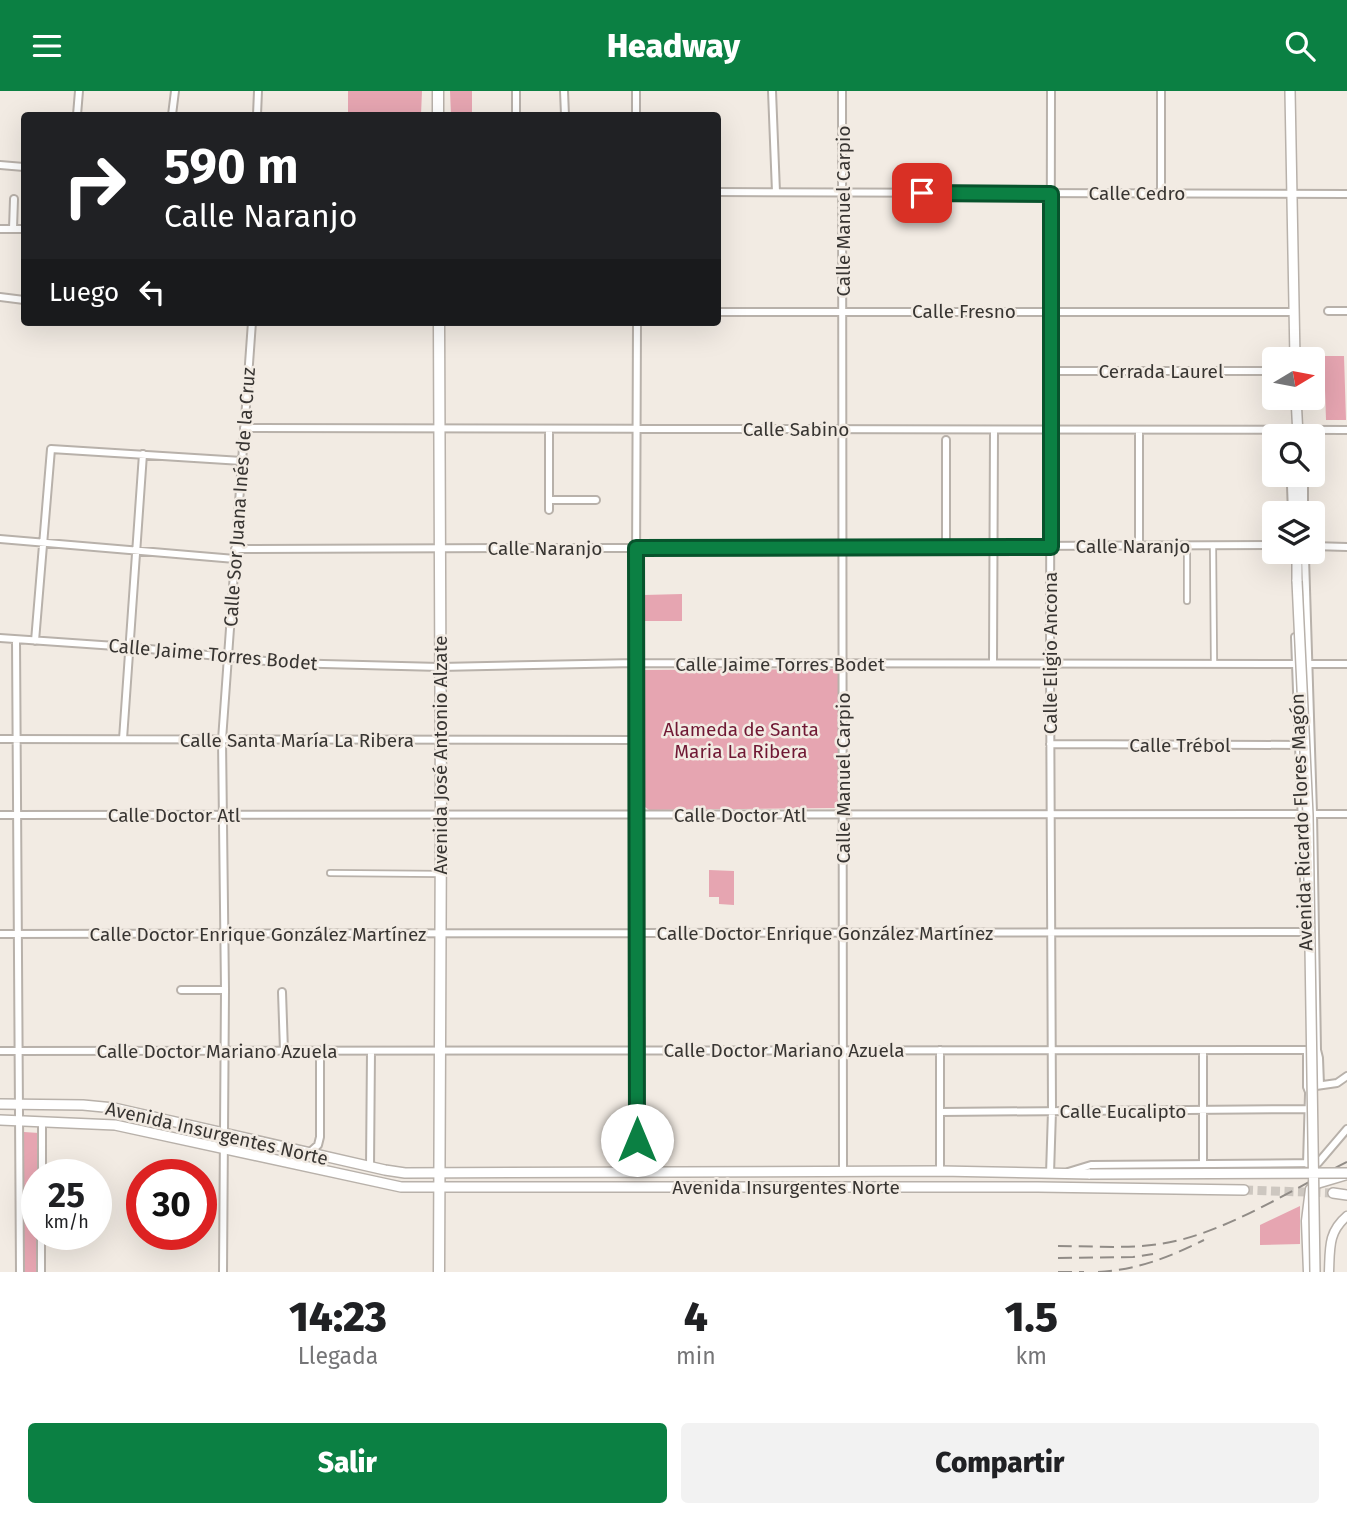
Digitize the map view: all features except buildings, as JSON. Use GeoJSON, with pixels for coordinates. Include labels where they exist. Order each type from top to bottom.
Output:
{"type":"FeatureCollection","features":[{"type":"Feature","properties":{"kind":"main road"},"geometry":{"type":"LineString","coordinates":[[438,91],[438,112]]}},
{"type":"Feature","properties":{"kind":"main road"},"geometry":{"type":"LineString","coordinates":[[1290,91],[1295,347]]}},
{"type":"Feature","properties":{"kind":"main road","name":"Avenida José Antonio Alzate"},"geometry":{"type":"LineString","coordinates":[[439,326],[439,1272]]}},
{"type":"Feature","properties":{"kind":"main road","name":"Avenida Ricardo Flores Magón"},"geometry":{"type":"LineString","coordinates":[[1296,564],[1308,815],[1315,1272]]}},
{"type":"Feature","properties":{"kind":"main road","name":"Avenida Insurgentes Norte"},"geometry":{"type":"LineString","coordinates":[[0,1104],[103,1106],[394,1172],[940,1171],[1050,1174],[1347,1174]]}},
{"type":"Feature","properties":{"kind":"main road","name":"Avenida Insurgentes Norte"},"geometry":{"type":"LineString","coordinates":[[0,1120],[115,1125],[401,1188],[1038,1187],[1244,1190]]}},
{"type":"Feature","properties":{"kind":"main road"},"geometry":{"type":"LineString","coordinates":[[1333,1193],[1347,1195]]}},
{"type":"Feature","properties":{"kind":"street"},"geometry":{"type":"LineString","coordinates":[[77,112],[79,91]]}},
{"type":"Feature","properties":{"kind":"street"},"geometry":{"type":"LineString","coordinates":[[173,112],[175,91]]}},
{"type":"Feature","properties":{"kind":"street"},"geometry":{"type":"LineString","coordinates":[[257,112],[258,91]]}},
{"type":"Feature","properties":{"kind":"street"},"geometry":{"type":"LineString","coordinates":[[516,91],[516,112]]}},
{"type":"Feature","properties":{"kind":"street"},"geometry":{"type":"LineString","coordinates":[[564,91],[565,112]]}},
{"type":"Feature","properties":{"kind":"street"},"geometry":{"type":"LineString","coordinates":[[636,91],[636,112]]}},
{"type":"Feature","properties":{"kind":"street"},"geometry":{"type":"LineString","coordinates":[[772,91],[776,192]]}},
{"type":"Feature","properties":{"kind":"street","name":"Calle Manuel Carpio"},"geometry":{"type":"LineString","coordinates":[[842,91],[843,1171]]}},
{"type":"Feature","properties":{"kind":"street","name":"Calle Eligio Ancona"},"geometry":{"type":"LineString","coordinates":[[1050,1174],[1051,91]]}},
{"type":"Feature","properties":{"kind":"street"},"geometry":{"type":"LineString","coordinates":[[1161,91],[1161,193]]}},
{"type":"Feature","properties":{"kind":"street"},"geometry":{"type":"LineString","coordinates":[[0,165],[21,167]]}},
{"type":"Feature","properties":{"kind":"street","name":"Calle Cedro"},"geometry":{"type":"LineString","coordinates":[[721,192],[1347,194]]}},
{"type":"Feature","properties":{"kind":"street"},"geometry":{"type":"LineString","coordinates":[[13,229],[14,199]]}},
{"type":"Feature","properties":{"kind":"street"},"geometry":{"type":"LineString","coordinates":[[0,229],[21,229]]}},
{"type":"Feature","properties":{"kind":"street"},"geometry":{"type":"LineString","coordinates":[[0,297],[21,300]]}},
{"type":"Feature","properties":{"kind":"street","name":"Calle Fresno"},"geometry":{"type":"LineString","coordinates":[[721,311],[1294,312]]}},
{"type":"Feature","properties":{"kind":"street"},"geometry":{"type":"LineString","coordinates":[[1328,311],[1347,311]]}},
{"type":"Feature","properties":{"kind":"street","name":"Calle Sor Juana Inés de la Cruz"},"geometry":{"type":"LineString","coordinates":[[223,1272],[225,934],[222,740],[252,326]]}},
{"type":"Feature","properties":{"kind":"street"},"geometry":{"type":"LineString","coordinates":[[637,326],[637,1171]]}},
{"type":"Feature","properties":{"kind":"street","name":"Cerrada Laurel"},"geometry":{"type":"LineString","coordinates":[[1051,371],[1262,371]]}},
{"type":"Feature","properties":{"kind":"street","name":"Calle Sabino"},"geometry":{"type":"LineString","coordinates":[[244,428],[1262,432]]}},
{"type":"Feature","properties":{"kind":"street"},"geometry":{"type":"LineString","coordinates":[[549,429],[549,510]]}},
{"type":"Feature","properties":{"kind":"street"},"geometry":{"type":"LineString","coordinates":[[993,663],[994,430]]}},
{"type":"Feature","properties":{"kind":"street"},"geometry":{"type":"LineString","coordinates":[[1139,430],[1139,546]]}},
{"type":"Feature","properties":{"kind":"street","name":"Calle Sabino"},"geometry":{"type":"LineString","coordinates":[[1325,431],[1347,430]]}},
{"type":"Feature","properties":{"kind":"street"},"geometry":{"type":"LineString","coordinates":[[946,440],[946,546]]}},
{"type":"Feature","properties":{"kind":"street"},"geometry":{"type":"LineString","coordinates":[[35,641],[51,449],[242,461]]}},
{"type":"Feature","properties":{"kind":"street"},"geometry":{"type":"LineString","coordinates":[[123,739],[144,454]]}},
{"type":"Feature","properties":{"kind":"street"},"geometry":{"type":"LineString","coordinates":[[549,500],[596,500]]}},
{"type":"Feature","properties":{"kind":"street"},"geometry":{"type":"LineString","coordinates":[[0,539],[235,559]]}},
{"type":"Feature","properties":{"kind":"street"},"geometry":{"type":"LineString","coordinates":[[1187,545],[1187,601]]}},
{"type":"Feature","properties":{"kind":"street"},"geometry":{"type":"LineString","coordinates":[[1213,545],[1214,664]]}},
{"type":"Feature","properties":{"kind":"street","name":"Calle Naranjo"},"geometry":{"type":"LineString","coordinates":[[235,549],[1262,545]]}},
{"type":"Feature","properties":{"kind":"street"},"geometry":{"type":"LineString","coordinates":[[1325,547],[1347,547]]}},
{"type":"Feature","properties":{"kind":"street","name":"Avenida Ricardo Flores Magón"},"geometry":{"type":"LineString","coordinates":[[1295,564],[1306,932],[1309,1089],[1307,1164]]}},
{"type":"Feature","properties":{"kind":"street","name":"Avenida Ricardo Flores Magón"},"geometry":{"type":"LineString","coordinates":[[1305,564],[1320,1085]]}},
{"type":"Feature","properties":{"kind":"street","name":"Calle Jaime Torres Bodet"},"geometry":{"type":"LineString","coordinates":[[0,638],[130,647],[285,663],[440,667],[636,663],[1347,664]]}},
{"type":"Feature","properties":{"kind":"street"},"geometry":{"type":"LineString","coordinates":[[16,640],[20,1272]]}},
{"type":"Feature","properties":{"kind":"street","name":"Calle Santa María La Ribera"},"geometry":{"type":"LineString","coordinates":[[0,739],[636,740]]}},
{"type":"Feature","properties":{"kind":"street","name":"Calle Trébol"},"geometry":{"type":"LineString","coordinates":[[1050,744],[1311,745]]}},
{"type":"Feature","properties":{"kind":"street","name":"Calle Doctor Atl"},"geometry":{"type":"LineString","coordinates":[[0,815],[1347,814]]}},
{"type":"Feature","properties":{"kind":"street"},"geometry":{"type":"LineString","coordinates":[[330,873],[441,874]]}},
{"type":"Feature","properties":{"kind":"street","name":"Calle Doctor Enrique González Martínez"},"geometry":{"type":"LineString","coordinates":[[0,934],[1315,932]]}},
{"type":"Feature","properties":{"kind":"street"},"geometry":{"type":"LineString","coordinates":[[181,990],[225,990]]}},
{"type":"Feature","properties":{"kind":"street"},"geometry":{"type":"LineString","coordinates":[[282,992],[284,1051]]}},
{"type":"Feature","properties":{"kind":"street","name":"Calle Doctor Mariano Azuela"},"geometry":{"type":"LineString","coordinates":[[0,1052],[1052,1049],[1317,1051]]}},
{"type":"Feature","properties":{"kind":"street"},"geometry":{"type":"LineString","coordinates":[[940,1050],[940,1171]]}},
{"type":"Feature","properties":{"kind":"street"},"geometry":{"type":"LineString","coordinates":[[309,1153],[318,1145],[320,1137],[320,1051]]}},
{"type":"Feature","properties":{"kind":"street"},"geometry":{"type":"LineString","coordinates":[[370,1167],[371,1051]]}},
{"type":"Feature","properties":{"kind":"street"},"geometry":{"type":"LineString","coordinates":[[1203,1051],[1203,1164]]}},
{"type":"Feature","properties":{"kind":"street","name":"Avenida Ricardo Flores Magón"},"geometry":{"type":"LineString","coordinates":[[1309,1089],[1319,1058]]}},
{"type":"Feature","properties":{"kind":"street"},"geometry":{"type":"LineString","coordinates":[[1309,1089],[1337,1083],[1347,1076]]}},
{"type":"Feature","properties":{"kind":"street","name":"Calle Eucalipto"},"geometry":{"type":"LineString","coordinates":[[940,1112],[1307,1109]]}},
{"type":"Feature","properties":{"kind":"street"},"geometry":{"type":"LineString","coordinates":[[41,1159],[42,1121]]}},
{"type":"Feature","properties":{"kind":"street"},"geometry":{"type":"LineString","coordinates":[[1307,1164],[1318,1163],[1347,1129]]}},
{"type":"Feature","properties":{"kind":"street","name":"Avenida Insurgentes Norte"},"geometry":{"type":"LineString","coordinates":[[1063,1174],[1091,1165],[1307,1164]]}},
{"type":"Feature","properties":{"kind":"street","name":"Avenida Insurgentes Norte"},"geometry":{"type":"LineString","coordinates":[[1308,1272],[1307,1221],[1310,1189],[1347,1174]]}},
{"type":"Feature","properties":{"kind":"street"},"geometry":{"type":"LineString","coordinates":[[1307,1221],[1313,1228],[1328,1228],[1347,1216]]}},
{"type":"Feature","properties":{"kind":"street"},"geometry":{"type":"LineString","coordinates":[[1328,1228],[1332,1233],[1329,1272]]}},
{"type":"Feature","properties":{"kind":"street"},"geometry":{"type":"LineString","coordinates":[[1307,1255],[1318,1247],[1324,1248],[1330,1255]]}},
{"type":"Feature","properties":{"kind":"street"},"geometry":{"type":"LineString","coordinates":[[41,1250],[41,1272]]}},
{"type":"Feature","properties":{"kind":"green space"},"geometry":{"type":"Polygon","coordinates":[[[348,91],[422,91],[421,112],[348,112],[348,91]]]}},
{"type":"Feature","properties":{"kind":"green space"},"geometry":{"type":"Polygon","coordinates":[[[450,91],[472,91],[472,112],[451,112],[450,91]]]}},
{"type":"Feature","properties":{"kind":"green space"},"geometry":{"type":"Polygon","coordinates":[[[1325,356],[1344,356],[1346,420],[1326,420],[1325,356]]]}},
{"type":"Feature","properties":{"kind":"green space"},"geometry":{"type":"Polygon","coordinates":[[[682,594],[682,621],[644,621],[644,595],[682,594]]]}},
{"type":"Feature","properties":{"kind":"green space","name":"Alameda de Santa Maria La Ribera"},"geometry":{"type":"Polygon","coordinates":[[[835,669],[839,673],[837,808],[649,810],[645,807],[645,670],[835,669]]]}},
{"type":"Feature","properties":{"kind":"green space"},"geometry":{"type":"Polygon","coordinates":[[[709,870],[734,871],[734,905],[719,904],[719,897],[709,897],[709,870]]]}},
{"type":"Feature","properties":{"kind":"green space"},"geometry":{"type":"Polygon","coordinates":[[[24,1132],[39,1133],[38,1159],[24,1159],[24,1132]]]}},
{"type":"Feature","properties":{"kind":"green space"},"geometry":{"type":"Polygon","coordinates":[[[1300,1206],[1300,1244],[1260,1245],[1260,1225],[1300,1206]]]}},
{"type":"Feature","properties":{"kind":"green space"},"geometry":{"type":"Polygon","coordinates":[[[23,1250],[39,1250],[39,1272],[23,1272],[23,1250]]]}},
{"type":"Feature","properties":{"kind":"tunnel"},"geometry":{"type":"LineString","coordinates":[[1244,1190],[1333,1193]]}},
{"type":"Feature","properties":{"kind":"railway"},"geometry":{"type":"LineString","coordinates":[[1058,1246],[1135,1246],[1184,1239],[1256,1210],[1347,1162]]}},
{"type":"Feature","properties":{"kind":"railway"},"geometry":{"type":"LineString","coordinates":[[1098,1272],[1153,1262],[1204,1240]]}},
{"type":"Feature","properties":{"kind":"railway"},"geometry":{"type":"LineString","coordinates":[[1058,1258],[1133,1257],[1153,1254]]}},
{"type":"Feature","properties":{"kind":"railway"},"geometry":{"type":"LineString","coordinates":[[1058,1272],[1084,1272]]}},
{"type":"Feature","properties":{"kind":"route"},"geometry":{"type":"LineString","coordinates":[[637,1140],[636,548],[1051,547],[1051,194],[922,193]]}}]}
